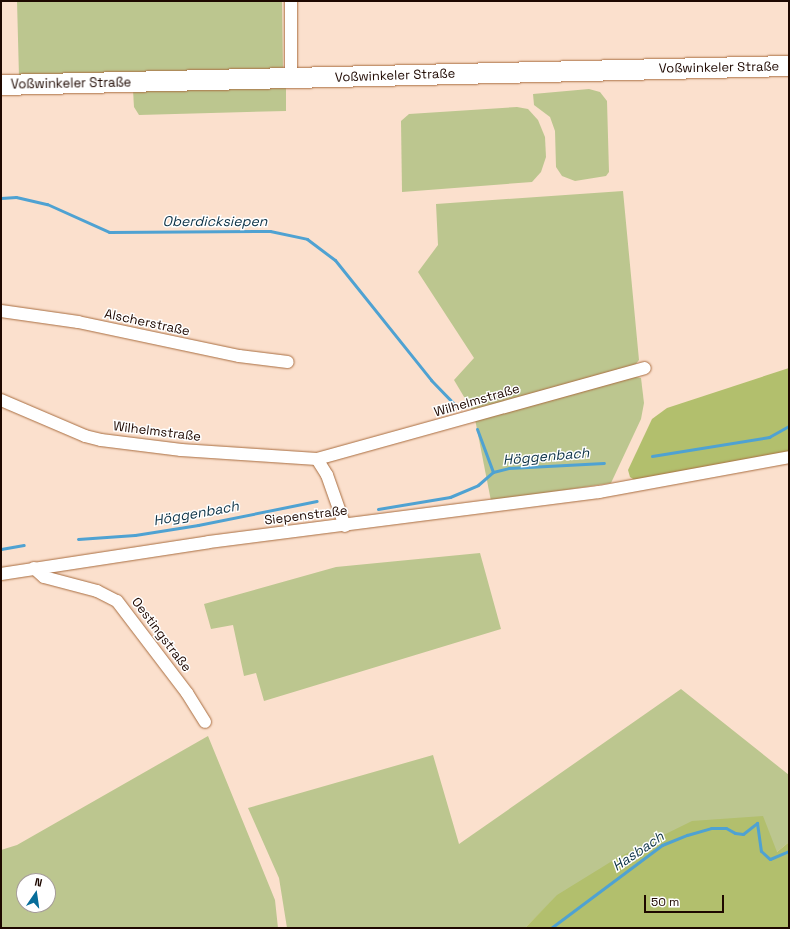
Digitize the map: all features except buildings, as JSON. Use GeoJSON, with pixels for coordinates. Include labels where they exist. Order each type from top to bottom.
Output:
{"type":"FeatureCollection","features":[{"type":"Feature","properties":{"kind":"main road","name":"Voßwinkeler Straße"},"geometry":{"type":"LineString","coordinates":[[1,85],[789,66]]}},
{"type":"Feature","properties":{"kind":"street"},"geometry":{"type":"LineString","coordinates":[[291,1],[291,79]]}},
{"type":"Feature","properties":{"kind":"street","name":"Alscherstraße"},"geometry":{"type":"LineString","coordinates":[[1,311],[78,322],[239,356],[288,362]]}},
{"type":"Feature","properties":{"kind":"street","name":"Wilhelmstraße"},"geometry":{"type":"LineString","coordinates":[[1,400],[85,436],[101,440],[181,450],[317,459],[645,368]]}},
{"type":"Feature","properties":{"kind":"street","name":"Siepenstraße"},"geometry":{"type":"LineString","coordinates":[[1,574],[209,542],[345,526],[615,489],[789,457]]}},
{"type":"Feature","properties":{"kind":"street"},"geometry":{"type":"LineString","coordinates":[[317,459],[327,475],[345,526]]}},
{"type":"Feature","properties":{"kind":"street","name":"Oestingstraße"},"geometry":{"type":"LineString","coordinates":[[34,568],[44,577],[97,591],[117,601],[187,693],[205,722]]}},
{"type":"Feature","properties":{"kind":"green space"},"geometry":{"type":"Polygon","coordinates":[[[17,1],[282,1],[283,71],[19,77],[17,1]]]}},
{"type":"Feature","properties":{"kind":"green space"},"geometry":{"type":"Polygon","coordinates":[[[286,88],[286,111],[139,115],[134,107],[133,90],[286,88]]]}},
{"type":"Feature","properties":{"kind":"green space"},"geometry":{"type":"Polygon","coordinates":[[[589,89],[600,92],[607,101],[609,172],[606,176],[575,181],[562,176],[556,167],[555,131],[550,117],[534,105],[533,94],[589,89]]]}},
{"type":"Feature","properties":{"kind":"green space"},"geometry":{"type":"Polygon","coordinates":[[[517,107],[528,109],[538,120],[545,137],[546,157],[541,172],[532,182],[402,192],[401,121],[409,114],[517,107]]]}},
{"type":"Feature","properties":{"kind":"green space"},"geometry":{"type":"Polygon","coordinates":[[[623,191],[639,360],[634,366],[473,412],[454,380],[474,358],[418,272],[438,245],[436,204],[623,191]]]}},
{"type":"Feature","properties":{"kind":"green space"},"geometry":{"type":"Polygon","coordinates":[[[789,368],[789,452],[636,481],[630,477],[628,470],[652,419],[667,408],[789,368]]]}},
{"type":"Feature","properties":{"kind":"green space"},"geometry":{"type":"Polygon","coordinates":[[[632,376],[641,378],[644,403],[641,419],[611,483],[491,501],[475,419],[632,376]]]}},
{"type":"Feature","properties":{"kind":"green space"},"geometry":{"type":"Polygon","coordinates":[[[480,553],[501,629],[264,701],[256,673],[244,676],[233,625],[211,629],[204,604],[336,567],[480,553]]]}},
{"type":"Feature","properties":{"kind":"green space"},"geometry":{"type":"Polygon","coordinates":[[[681,689],[789,775],[789,842],[777,852],[558,895],[525,928],[287,928],[279,878],[248,808],[433,755],[459,844],[681,689]]]}},
{"type":"Feature","properties":{"kind":"green space"},"geometry":{"type":"Polygon","coordinates":[[[208,736],[275,900],[278,928],[1,928],[1,850],[17,845],[208,736]]]}},
{"type":"Feature","properties":{"kind":"green space"},"geometry":{"type":"Polygon","coordinates":[[[763,816],[777,852],[789,842],[789,928],[525,928],[557,895],[617,858],[692,821],[763,816]]]}},
{"type":"Feature","properties":{"kind":"waterway","name":"Oberdicksiepen"},"geometry":{"type":"LineString","coordinates":[[1,198],[16,197],[47,204],[109,232],[270,231],[307,239],[335,260],[431,380],[456,406]]}},
{"type":"Feature","properties":{"kind":"waterway"},"geometry":{"type":"LineString","coordinates":[[652,456],[769,437],[789,426]]}},
{"type":"Feature","properties":{"kind":"waterway","name":"Oberdicksiepen"},"geometry":{"type":"LineString","coordinates":[[477,429],[493,472]]}},
{"type":"Feature","properties":{"kind":"waterway","name":"Höggenbach"},"geometry":{"type":"LineString","coordinates":[[378,509],[450,497],[478,485],[493,472],[509,468],[604,463]]}},
{"type":"Feature","properties":{"kind":"waterway","name":"Höggenbach"},"geometry":{"type":"LineString","coordinates":[[78,539],[135,535],[198,525],[317,501]]}},
{"type":"Feature","properties":{"kind":"waterway"},"geometry":{"type":"LineString","coordinates":[[1,549],[24,545]]}},
{"type":"Feature","properties":{"kind":"waterway","name":"Hasbach"},"geometry":{"type":"LineString","coordinates":[[551,928],[662,845],[687,835],[711,828],[726,828],[735,833],[743,834],[757,823],[761,851],[770,859],[789,851]]}}]}
